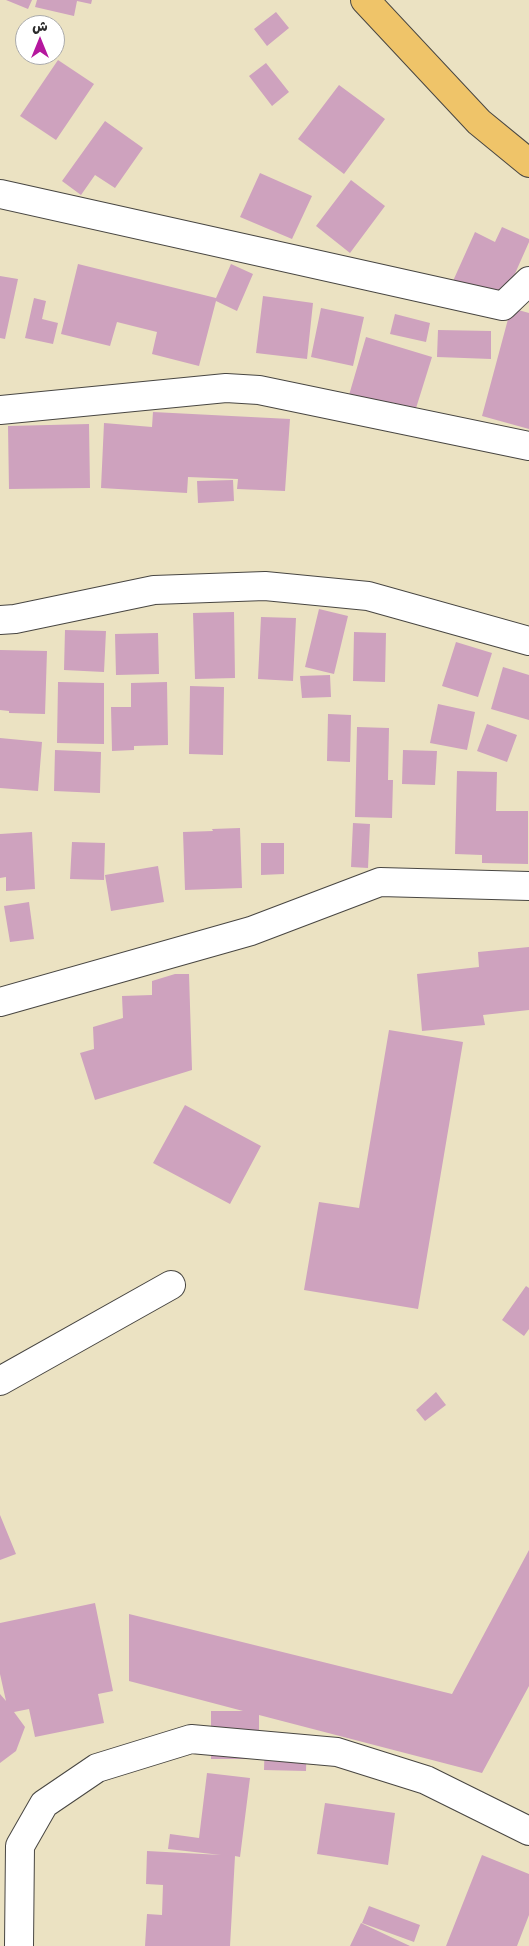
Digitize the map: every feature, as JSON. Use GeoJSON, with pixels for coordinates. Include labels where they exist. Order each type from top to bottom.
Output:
{"type":"FeatureCollection","features":[{"type":"Feature","properties":{"kind":"main road"},"geometry":{"type":"LineString","coordinates":[[365,0],[479,122],[529,163]]}},
{"type":"Feature","properties":{"kind":"street"},"geometry":{"type":"LineString","coordinates":[[0,194],[503,306],[529,280]]}},
{"type":"Feature","properties":{"kind":"street"},"geometry":{"type":"LineString","coordinates":[[0,410],[226,388],[251,389],[529,446]]}},
{"type":"Feature","properties":{"kind":"street"},"geometry":{"type":"LineString","coordinates":[[0,620],[15,619],[154,590],[265,586],[368,596],[529,641]]}},
{"type":"Feature","properties":{"kind":"street"},"geometry":{"type":"LineString","coordinates":[[0,1002],[251,931],[380,882],[529,886]]}},
{"type":"Feature","properties":{"kind":"street"},"geometry":{"type":"LineString","coordinates":[[0,1381],[171,1285]]}},
{"type":"Feature","properties":{"kind":"street"},"geometry":{"type":"LineString","coordinates":[[19,1946],[20,1846],[44,1804],[97,1768],[191,1739],[337,1752],[426,1780],[529,1831]]}},
{"type":"Feature","properties":{"kind":"building"},"geometry":{"type":"Polygon","coordinates":[[[6,0],[32,0],[28,9],[6,0]]]}},
{"type":"Feature","properties":{"kind":"building"},"geometry":{"type":"Polygon","coordinates":[[[37,0],[92,0],[91,4],[77,1],[74,16],[35,7],[37,0]]]}},
{"type":"Feature","properties":{"kind":"building"},"geometry":{"type":"Polygon","coordinates":[[[276,12],[289,28],[267,46],[254,29],[276,12]]]}},
{"type":"Feature","properties":{"kind":"building"},"geometry":{"type":"Polygon","coordinates":[[[266,63],[289,92],[272,106],[249,76],[266,63]]]}},
{"type":"Feature","properties":{"kind":"building"},"geometry":{"type":"Polygon","coordinates":[[[55,65],[65,65],[94,84],[56,140],[20,116],[55,65]]]}},
{"type":"Feature","properties":{"kind":"building"},"geometry":{"type":"Polygon","coordinates":[[[339,85],[385,119],[344,174],[298,139],[339,85]]]}},
{"type":"Feature","properties":{"kind":"building"},"geometry":{"type":"Polygon","coordinates":[[[105,121],[143,148],[115,188],[95,175],[81,195],[62,181],[105,121]]]}},
{"type":"Feature","properties":{"kind":"building"},"geometry":{"type":"Polygon","coordinates":[[[260,173],[312,196],[292,239],[240,217],[260,173]]]}},
{"type":"Feature","properties":{"kind":"building"},"geometry":{"type":"Polygon","coordinates":[[[351,180],[385,206],[350,253],[316,226],[351,180]]]}},
{"type":"Feature","properties":{"kind":"building"},"geometry":{"type":"Polygon","coordinates":[[[502,227],[529,239],[529,242],[502,303],[453,281],[475,232],[495,242],[502,227]]]}},
{"type":"Feature","properties":{"kind":"building"},"geometry":{"type":"Polygon","coordinates":[[[78,264],[216,298],[231,264],[253,274],[237,311],[216,301],[199,366],[152,354],[157,332],[117,322],[110,346],[61,334],[78,264]]]}},
{"type":"Feature","properties":{"kind":"building"},"geometry":{"type":"Polygon","coordinates":[[[0,276],[18,279],[5,339],[0,338],[0,276]]]}},
{"type":"Feature","properties":{"kind":"building"},"geometry":{"type":"Polygon","coordinates":[[[263,296],[313,303],[307,359],[256,353],[263,296]]]}},
{"type":"Feature","properties":{"kind":"building"},"geometry":{"type":"Polygon","coordinates":[[[34,298],[46,301],[42,319],[58,323],[53,344],[25,338],[34,298]]]}},
{"type":"Feature","properties":{"kind":"building"},"geometry":{"type":"Polygon","coordinates":[[[321,308],[364,317],[353,366],[311,357],[321,308]]]}},
{"type":"Feature","properties":{"kind":"building"},"geometry":{"type":"Polygon","coordinates":[[[511,308],[529,313],[529,429],[482,416],[511,308]]]}},
{"type":"Feature","properties":{"kind":"building"},"geometry":{"type":"Polygon","coordinates":[[[395,314],[430,323],[426,342],[390,334],[395,314]]]}},
{"type":"Feature","properties":{"kind":"building"},"geometry":{"type":"Polygon","coordinates":[[[438,330],[491,331],[491,359],[437,357],[438,330]]]}},
{"type":"Feature","properties":{"kind":"building"},"geometry":{"type":"Polygon","coordinates":[[[366,337],[432,357],[412,421],[347,402],[366,337]]]}},
{"type":"Feature","properties":{"kind":"building"},"geometry":{"type":"Polygon","coordinates":[[[153,412],[290,419],[285,491],[237,489],[238,479],[188,477],[187,493],[101,488],[104,423],[152,427],[153,412]]]}},
{"type":"Feature","properties":{"kind":"building"},"geometry":{"type":"Polygon","coordinates":[[[89,424],[90,488],[9,489],[8,426],[89,424]]]}},
{"type":"Feature","properties":{"kind":"building"},"geometry":{"type":"Polygon","coordinates":[[[233,480],[234,501],[198,503],[197,481],[233,480]]]}},
{"type":"Feature","properties":{"kind":"building"},"geometry":{"type":"Polygon","coordinates":[[[319,609],[348,616],[334,674],[305,667],[319,609]]]}},
{"type":"Feature","properties":{"kind":"building"},"geometry":{"type":"Polygon","coordinates":[[[234,612],[235,678],[195,679],[193,613],[234,612]]]}},
{"type":"Feature","properties":{"kind":"building"},"geometry":{"type":"Polygon","coordinates":[[[261,617],[296,618],[293,681],[258,679],[261,617]]]}},
{"type":"Feature","properties":{"kind":"building"},"geometry":{"type":"Polygon","coordinates":[[[65,630],[106,631],[104,672],[64,670],[65,630]]]}},
{"type":"Feature","properties":{"kind":"building"},"geometry":{"type":"Polygon","coordinates":[[[354,632],[386,633],[385,682],[353,681],[354,632]]]}},
{"type":"Feature","properties":{"kind":"building"},"geometry":{"type":"Polygon","coordinates":[[[158,633],[159,674],[116,675],[115,634],[158,633]]]}},
{"type":"Feature","properties":{"kind":"building"},"geometry":{"type":"Polygon","coordinates":[[[456,642],[492,653],[478,697],[442,686],[456,642]]]}},
{"type":"Feature","properties":{"kind":"building"},"geometry":{"type":"Polygon","coordinates":[[[0,650],[47,651],[45,714],[9,713],[9,711],[0,710],[0,650]]]}},
{"type":"Feature","properties":{"kind":"building"},"geometry":{"type":"Polygon","coordinates":[[[503,667],[529,675],[529,720],[491,709],[503,667]]]}},
{"type":"Feature","properties":{"kind":"building"},"geometry":{"type":"Polygon","coordinates":[[[330,675],[331,697],[302,698],[300,676],[330,675]]]}},
{"type":"Feature","properties":{"kind":"building"},"geometry":{"type":"Polygon","coordinates":[[[58,682],[104,683],[104,744],[57,743],[58,682]]]}},
{"type":"Feature","properties":{"kind":"building"},"geometry":{"type":"Polygon","coordinates":[[[167,682],[168,745],[134,746],[134,750],[112,751],[111,707],[131,707],[131,683],[167,682]]]}},
{"type":"Feature","properties":{"kind":"building"},"geometry":{"type":"Polygon","coordinates":[[[190,686],[224,687],[223,755],[189,754],[190,686]]]}},
{"type":"Feature","properties":{"kind":"building"},"geometry":{"type":"Polygon","coordinates":[[[438,704],[475,712],[467,750],[430,743],[438,704]]]}},
{"type":"Feature","properties":{"kind":"building"},"geometry":{"type":"Polygon","coordinates":[[[328,714],[351,715],[350,762],[327,761],[328,714]]]}},
{"type":"Feature","properties":{"kind":"building"},"geometry":{"type":"Polygon","coordinates":[[[487,724],[517,735],[507,762],[477,751],[487,724]]]}},
{"type":"Feature","properties":{"kind":"building"},"geometry":{"type":"Polygon","coordinates":[[[357,727],[389,728],[388,780],[393,780],[392,818],[355,817],[357,727]]]}},
{"type":"Feature","properties":{"kind":"building"},"geometry":{"type":"Polygon","coordinates":[[[0,738],[42,742],[38,791],[0,788],[0,738]]]}},
{"type":"Feature","properties":{"kind":"building"},"geometry":{"type":"Polygon","coordinates":[[[55,750],[101,752],[100,793],[54,791],[55,750]]]}},
{"type":"Feature","properties":{"kind":"building"},"geometry":{"type":"Polygon","coordinates":[[[403,750],[437,751],[435,785],[402,784],[403,750]]]}},
{"type":"Feature","properties":{"kind":"building"},"geometry":{"type":"Polygon","coordinates":[[[457,771],[497,772],[496,811],[528,811],[528,864],[482,863],[482,855],[455,854],[457,771]]]}},
{"type":"Feature","properties":{"kind":"building"},"geometry":{"type":"Polygon","coordinates":[[[353,823],[370,824],[368,868],[351,867],[353,823]]]}},
{"type":"Feature","properties":{"kind":"building"},"geometry":{"type":"Polygon","coordinates":[[[240,828],[242,888],[185,890],[183,832],[240,828]]]}},
{"type":"Feature","properties":{"kind":"building"},"geometry":{"type":"Polygon","coordinates":[[[32,832],[35,889],[6,891],[6,877],[0,878],[0,834],[32,832]]]}},
{"type":"Feature","properties":{"kind":"building"},"geometry":{"type":"Polygon","coordinates":[[[72,842],[105,843],[104,880],[70,879],[72,842]]]}},
{"type":"Feature","properties":{"kind":"building"},"geometry":{"type":"Polygon","coordinates":[[[261,843],[284,843],[284,874],[261,875],[261,843]]]}},
{"type":"Feature","properties":{"kind":"building"},"geometry":{"type":"Polygon","coordinates":[[[158,866],[164,902],[111,911],[105,875],[158,866]]]}},
{"type":"Feature","properties":{"kind":"building"},"geometry":{"type":"Polygon","coordinates":[[[29,902],[34,939],[10,942],[4,906],[29,902]]]}},
{"type":"Feature","properties":{"kind":"building"},"geometry":{"type":"Polygon","coordinates":[[[529,947],[529,1010],[483,1015],[485,1025],[422,1031],[417,974],[479,967],[478,952],[529,947]]]}},
{"type":"Feature","properties":{"kind":"building"},"geometry":{"type":"Polygon","coordinates":[[[175,974],[189,974],[192,1070],[95,1100],[80,1053],[94,1049],[93,1027],[123,1018],[122,996],[152,995],[152,981],[175,974]]]}},
{"type":"Feature","properties":{"kind":"building"},"geometry":{"type":"Polygon","coordinates":[[[389,1030],[463,1042],[418,1309],[304,1290],[319,1202],[359,1208],[389,1030]]]}},
{"type":"Feature","properties":{"kind":"building"},"geometry":{"type":"Polygon","coordinates":[[[185,1105],[261,1146],[230,1204],[153,1163],[185,1105]]]}},
{"type":"Feature","properties":{"kind":"building"},"geometry":{"type":"Polygon","coordinates":[[[526,1286],[529,1288],[529,1329],[524,1336],[502,1320],[526,1286]]]}},
{"type":"Feature","properties":{"kind":"building"},"geometry":{"type":"Polygon","coordinates":[[[436,1392],[446,1405],[425,1421],[416,1410],[436,1392]]]}},
{"type":"Feature","properties":{"kind":"building"},"geometry":{"type":"Polygon","coordinates":[[[0,1515],[16,1554],[0,1560],[0,1515]]]}},
{"type":"Feature","properties":{"kind":"building"},"geometry":{"type":"Polygon","coordinates":[[[529,1550],[529,1686],[482,1773],[259,1715],[259,1759],[211,1759],[211,1711],[243,1711],[129,1681],[129,1614],[452,1694],[529,1550]]]}},
{"type":"Feature","properties":{"kind":"building"},"geometry":{"type":"Polygon","coordinates":[[[95,1603],[113,1691],[98,1694],[104,1723],[35,1737],[29,1709],[14,1712],[25,1727],[16,1751],[0,1763],[0,1694],[6,1701],[0,1674],[0,1623],[95,1603]]]}},
{"type":"Feature","properties":{"kind":"building"},"geometry":{"type":"Polygon","coordinates":[[[265,1739],[307,1740],[306,1771],[264,1770],[265,1739]]]}},
{"type":"Feature","properties":{"kind":"building"},"geometry":{"type":"Polygon","coordinates":[[[207,1773],[250,1778],[240,1857],[235,1856],[230,1946],[145,1946],[147,1914],[162,1915],[163,1885],[146,1884],[147,1851],[221,1855],[168,1849],[170,1834],[199,1838],[207,1773]]]}},
{"type":"Feature","properties":{"kind":"building"},"geometry":{"type":"Polygon","coordinates":[[[325,1803],[395,1813],[388,1865],[317,1854],[325,1803]]]}},
{"type":"Feature","properties":{"kind":"building"},"geometry":{"type":"Polygon","coordinates":[[[482,1855],[529,1874],[529,1915],[517,1946],[446,1946],[482,1855]]]}},
{"type":"Feature","properties":{"kind":"building"},"geometry":{"type":"Polygon","coordinates":[[[369,1906],[420,1925],[414,1942],[362,1923],[369,1906]]]}},
{"type":"Feature","properties":{"kind":"building"},"geometry":{"type":"Polygon","coordinates":[[[361,1923],[363,1924],[410,1946],[350,1946],[361,1923]]]}}]}
